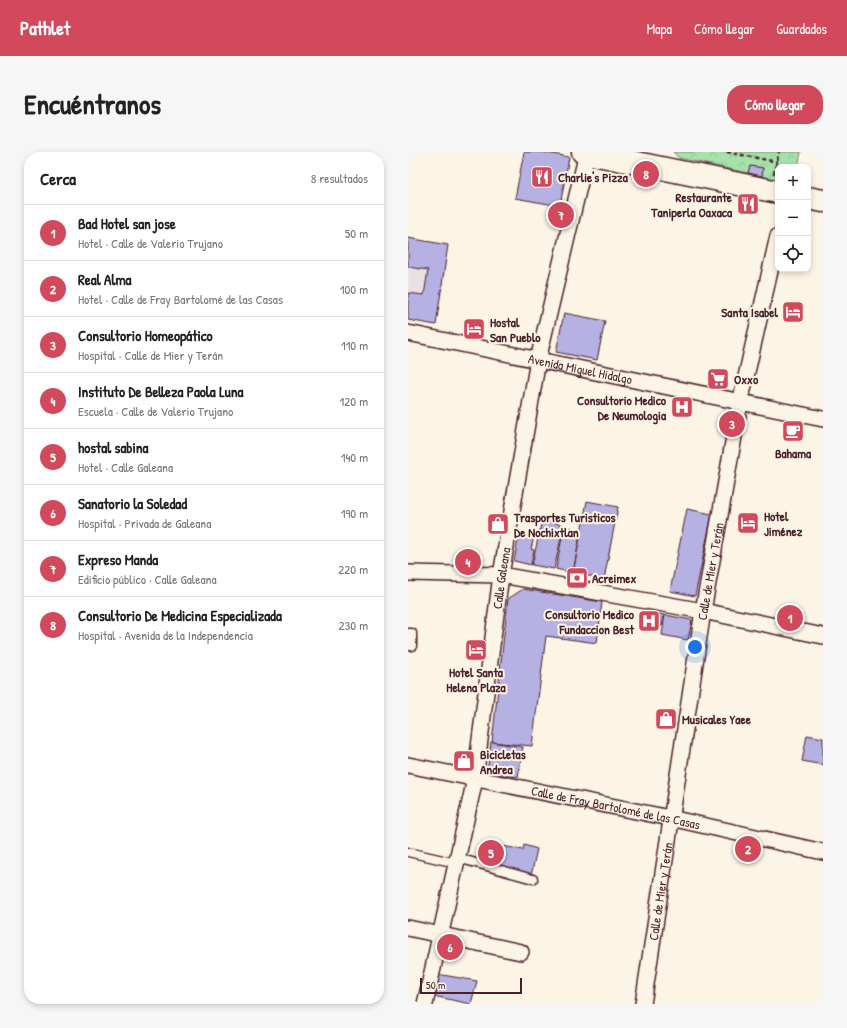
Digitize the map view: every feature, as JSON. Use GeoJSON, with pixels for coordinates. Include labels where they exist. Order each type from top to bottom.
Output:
{"type":"FeatureCollection","features":[{"type":"Feature","properties":{"kind":"main road"},"geometry":{"type":"LineString","coordinates":[[585,152],[774,191]]}},
{"type":"Feature","properties":{"kind":"main road"},"geometry":{"type":"LineString","coordinates":[[811,199],[823,201]]}},
{"type":"Feature","properties":{"kind":"street","name":"Calle Galeana"},"geometry":{"type":"LineString","coordinates":[[425,1004],[439,934],[475,779],[501,576],[538,360],[585,152]]}},
{"type":"Feature","properties":{"kind":"street","name":"Calle de Mier y Terán"},"geometry":{"type":"LineString","coordinates":[[643,1004],[670,818],[703,610],[740,403],[775,249]]}},
{"type":"Feature","properties":{"kind":"street","name":"Avenida Miguel Hidalgo"},"geometry":{"type":"LineString","coordinates":[[408,333],[823,419]]}},
{"type":"Feature","properties":{"kind":"street"},"geometry":{"type":"LineString","coordinates":[[408,574],[501,576],[703,610],[823,636]]}},
{"type":"Feature","properties":{"kind":"street","name":"Calle de Fray Bartolomé de las Casas"},"geometry":{"type":"LineString","coordinates":[[408,765],[670,818],[823,852]]}},
{"type":"Feature","properties":{"kind":"street"},"geometry":{"type":"LineString","coordinates":[[408,928],[521,952]]}},
{"type":"Feature","properties":{"kind":"lane"},"geometry":{"type":"LineString","coordinates":[[408,633],[412,633],[412,646],[408,646]]}},
{"type":"Feature","properties":{"kind":"lane"},"geometry":{"type":"LineString","coordinates":[[408,852],[457,861],[533,879]]}},
{"type":"Feature","properties":{"kind":"path"},"geometry":{"type":"LineString","coordinates":[[727,152],[776,162]]}},
{"type":"Feature","properties":{"kind":"path"},"geometry":{"type":"LineString","coordinates":[[774,191],[776,162],[779,152]]}},
{"type":"Feature","properties":{"kind":"shaded area"},"geometry":{"type":"Polygon","coordinates":[[[408,238],[448,245],[436,325],[408,320],[408,238]]]}},
{"type":"Feature","properties":{"kind":"green space"},"geometry":{"type":"Polygon","coordinates":[[[673,152],[801,152],[799,164],[775,164],[775,179],[762,176],[763,168],[750,166],[748,173],[679,158],[673,152]]]}},
{"type":"Feature","properties":{"kind":"building","name":"Charlie's Pizza"},"geometry":{"type":"Polygon","coordinates":[[[524,152],[542,152],[569,157],[560,206],[515,198],[524,152]]]}},
{"type":"Feature","properties":{"kind":"building"},"geometry":{"type":"Polygon","coordinates":[[[750,166],[763,168],[762,176],[748,173],[750,166]]]}},
{"type":"Feature","properties":{"kind":"building"},"geometry":{"type":"Polygon","coordinates":[[[408,238],[448,245],[436,325],[408,320],[408,293],[424,295],[428,270],[408,267],[408,238]]]}},
{"type":"Feature","properties":{"kind":"building"},"geometry":{"type":"Polygon","coordinates":[[[564,313],[605,321],[597,360],[556,352],[564,313]]]}},
{"type":"Feature","properties":{"kind":"building"},"geometry":{"type":"Polygon","coordinates":[[[587,501],[618,507],[604,579],[573,573],[587,501]]]}},
{"type":"Feature","properties":{"kind":"building"},"geometry":{"type":"Polygon","coordinates":[[[687,509],[712,514],[695,596],[670,591],[687,509]]]}},
{"type":"Feature","properties":{"kind":"building"},"geometry":{"type":"Polygon","coordinates":[[[542,520],[564,525],[554,569],[532,565],[542,520]]]}},
{"type":"Feature","properties":{"kind":"building"},"geometry":{"type":"Polygon","coordinates":[[[564,526],[581,530],[573,573],[556,569],[564,526]]]}},
{"type":"Feature","properties":{"kind":"building"},"geometry":{"type":"Polygon","coordinates":[[[519,534],[534,537],[531,549],[534,550],[531,565],[514,561],[519,534]]]}},
{"type":"Feature","properties":{"kind":"building"},"geometry":{"type":"Polygon","coordinates":[[[523,589],[602,602],[597,643],[546,636],[532,746],[492,742],[508,599],[523,589]]]}},
{"type":"Feature","properties":{"kind":"building"},"geometry":{"type":"Polygon","coordinates":[[[645,611],[664,615],[662,626],[643,622],[645,611]]]}},
{"type":"Feature","properties":{"kind":"building"},"geometry":{"type":"Polygon","coordinates":[[[665,615],[692,620],[688,640],[662,635],[665,615]]]}},
{"type":"Feature","properties":{"kind":"building"},"geometry":{"type":"Polygon","coordinates":[[[807,735],[823,738],[823,765],[802,761],[807,735]]]}},
{"type":"Feature","properties":{"kind":"building"},"geometry":{"type":"Polygon","coordinates":[[[491,742],[523,747],[518,777],[487,773],[491,742]]]}},
{"type":"Feature","properties":{"kind":"building"},"geometry":{"type":"Polygon","coordinates":[[[492,844],[523,850],[524,845],[537,849],[531,876],[486,864],[492,844]]]}},
{"type":"Feature","properties":{"kind":"building"},"geometry":{"type":"Polygon","coordinates":[[[437,974],[477,981],[471,1004],[433,996],[437,974]]]}},
{"type":"Feature","properties":{"kind":"place","name":"Consultorio De Medicina Especializada"},"geometry":{"type":"Point","coordinates":[646,174]}},
{"type":"Feature","properties":{"kind":"place","name":"Charlie's Pizza"},"geometry":{"type":"Point","coordinates":[542,177]}},
{"type":"Feature","properties":{"kind":"place","name":"Restaurante Taniperla Oaxaca"},"geometry":{"type":"Point","coordinates":[748,204]}},
{"type":"Feature","properties":{"kind":"place","name":"Expreso Manda"},"geometry":{"type":"Point","coordinates":[561,215]}},
{"type":"Feature","properties":{"kind":"place","name":"Santa Isabel"},"geometry":{"type":"Point","coordinates":[793,312]}},
{"type":"Feature","properties":{"kind":"place","name":"Hostal San Pueblo"},"geometry":{"type":"Point","coordinates":[474,329]}},
{"type":"Feature","properties":{"kind":"place","name":"Oxxo"},"geometry":{"type":"Point","coordinates":[718,379]}},
{"type":"Feature","properties":{"kind":"place","name":"Consultorio Medico De Neumologia"},"geometry":{"type":"Point","coordinates":[682,407]}},
{"type":"Feature","properties":{"kind":"place","name":"Consultorio Homeopático"},"geometry":{"type":"Point","coordinates":[732,424]}},
{"type":"Feature","properties":{"kind":"place","name":"Bahama"},"geometry":{"type":"Point","coordinates":[793,431]}},
{"type":"Feature","properties":{"kind":"place","name":"Hotel Jiménez"},"geometry":{"type":"Point","coordinates":[748,523]}},
{"type":"Feature","properties":{"kind":"place","name":"Trasportes Turisticos De Nochixtlan"},"geometry":{"type":"Point","coordinates":[498,524]}},
{"type":"Feature","properties":{"kind":"place","name":"Instituto De Belleza Paola Luna"},"geometry":{"type":"Point","coordinates":[468,562]}},
{"type":"Feature","properties":{"kind":"place","name":"Acreimex"},"geometry":{"type":"Point","coordinates":[577,578]}},
{"type":"Feature","properties":{"kind":"place","name":"Bad Hotel san jose"},"geometry":{"type":"Point","coordinates":[790,618]}},
{"type":"Feature","properties":{"kind":"place","name":"Consultorio Medico Fundaccion Best"},"geometry":{"type":"Point","coordinates":[649,621]}},
{"type":"Feature","properties":{"kind":"place","name":"Hotel Santa Helena Plaza"},"geometry":{"type":"Point","coordinates":[476,650]}},
{"type":"Feature","properties":{"kind":"place","name":"Musicales Yaee"},"geometry":{"type":"Point","coordinates":[666,719]}},
{"type":"Feature","properties":{"kind":"place","name":"Bicicletas Andrea"},"geometry":{"type":"Point","coordinates":[464,761]}},
{"type":"Feature","properties":{"kind":"place","name":"Real Alma"},"geometry":{"type":"Point","coordinates":[748,849]}},
{"type":"Feature","properties":{"kind":"place","name":"hostal sabina"},"geometry":{"type":"Point","coordinates":[491,853]}},
{"type":"Feature","properties":{"kind":"place","name":"Sanatorio la Soledad"},"geometry":{"type":"Point","coordinates":[450,947]}}]}
